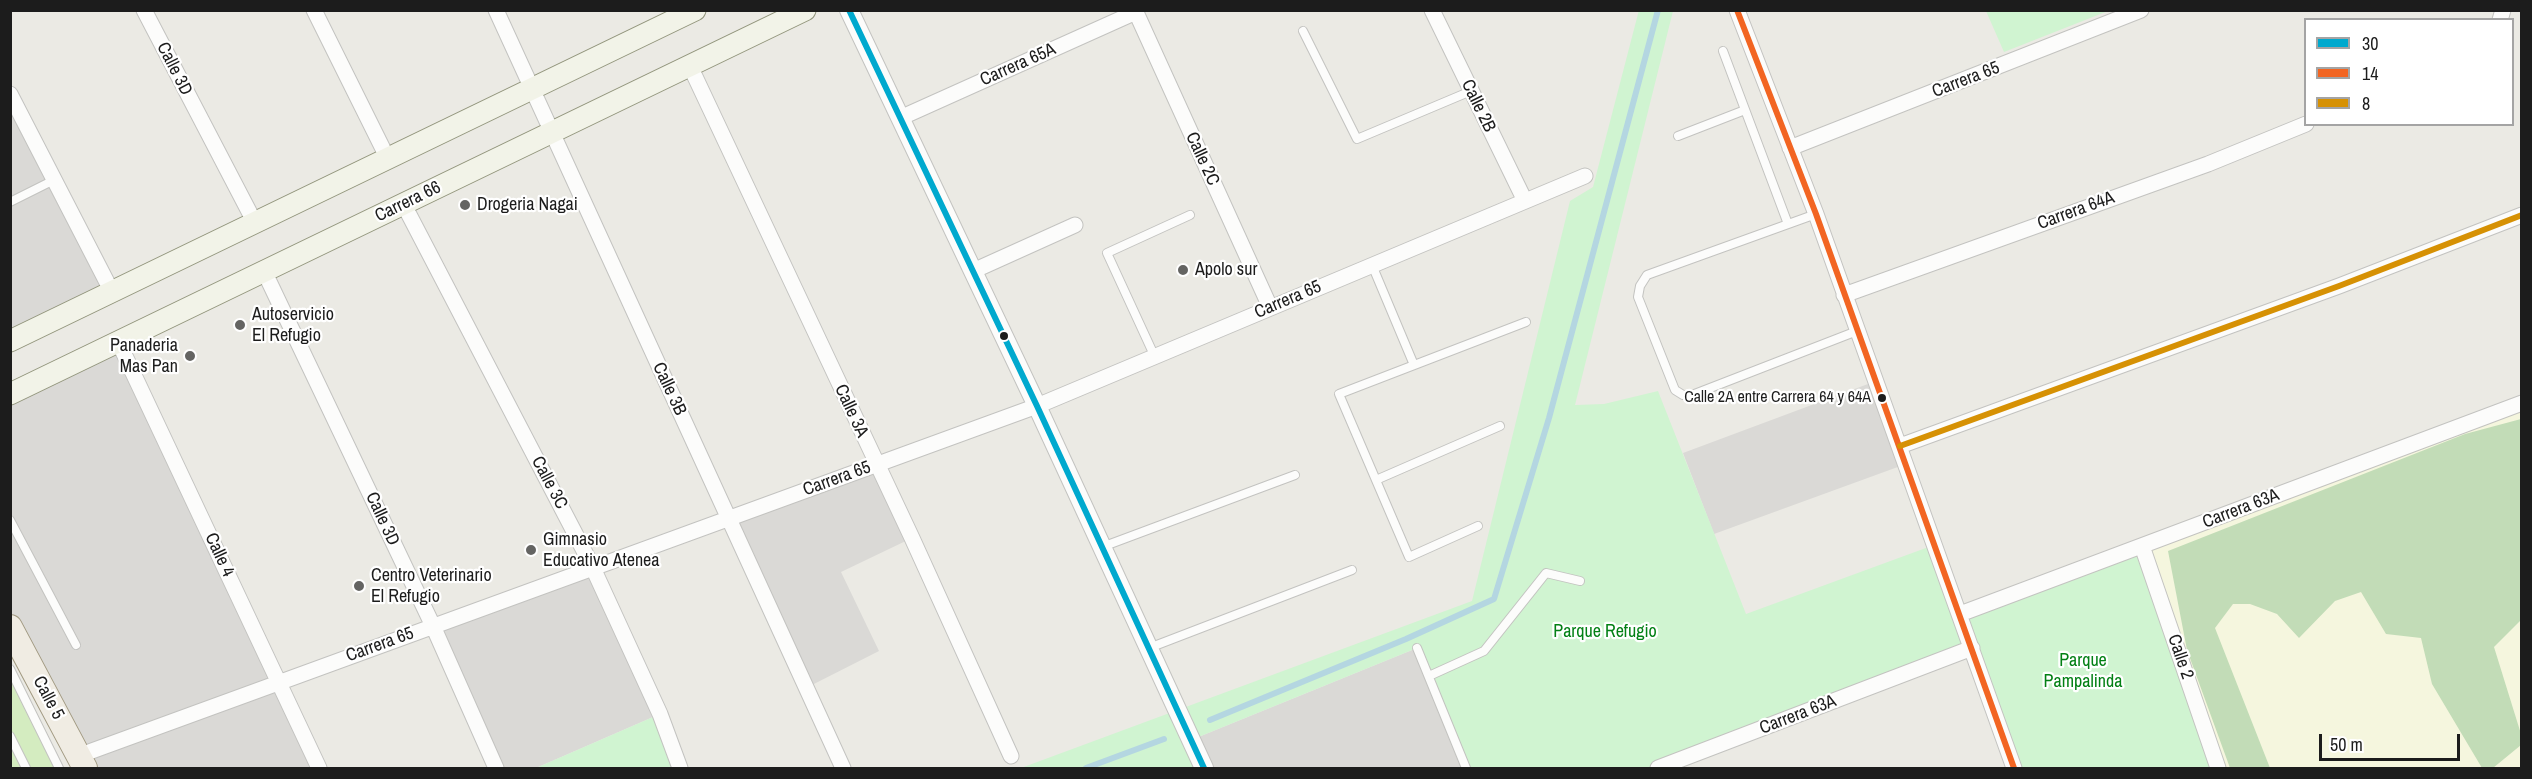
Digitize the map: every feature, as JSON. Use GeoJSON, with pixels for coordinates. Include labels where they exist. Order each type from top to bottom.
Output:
{"type":"FeatureCollection","features":[{"type":"Feature","properties":{"kind":"main road"},"geometry":{"type":"LineString","coordinates":[[10,341],[532,89],[668,16],[695,10]]}},
{"type":"Feature","properties":{"kind":"main road","name":"Carrera 66"},"geometry":{"type":"LineString","coordinates":[[10,394],[805,10]]}},
{"type":"Feature","properties":{"kind":"main road","name":"Calle 5"},"geometry":{"type":"LineString","coordinates":[[10,627],[74,765]]}},
{"type":"Feature","properties":{"kind":"street","name":"Calle 3D"},"geometry":{"type":"LineString","coordinates":[[144,10],[255,223]]}},
{"type":"Feature","properties":{"kind":"street"},"geometry":{"type":"LineString","coordinates":[[314,10],[388,159]]}},
{"type":"Feature","properties":{"kind":"street","name":"Calle 3B"},"geometry":{"type":"LineString","coordinates":[[496,10],[843,768]]}},
{"type":"Feature","properties":{"kind":"street"},"geometry":{"type":"LineString","coordinates":[[849,10],[1037,406],[1204,768]]}},
{"type":"Feature","properties":{"kind":"street","name":"Calle 2B"},"geometry":{"type":"LineString","coordinates":[[1432,10],[1525,201]]}},
{"type":"Feature","properties":{"kind":"street"},"geometry":{"type":"LineString","coordinates":[[1737,10],[1816,214],[2014,768]]}},
{"type":"Feature","properties":{"kind":"street","name":"Carrera 65"},"geometry":{"type":"LineString","coordinates":[[1790,148],[2141,10]]}},
{"type":"Feature","properties":{"kind":"street","name":"Carrera 65A"},"geometry":{"type":"LineString","coordinates":[[900,118],[1135,11]]}},
{"type":"Feature","properties":{"kind":"street","name":"Calle 2C"},"geometry":{"type":"LineString","coordinates":[[1135,11],[1270,307]]}},
{"type":"Feature","properties":{"kind":"street","name":"Calle 3A"},"geometry":{"type":"LineString","coordinates":[[690,66],[1011,756]]}},
{"type":"Feature","properties":{"kind":"street"},"geometry":{"type":"LineString","coordinates":[[10,94],[112,292]]}},
{"type":"Feature","properties":{"kind":"street","name":"Carrera 64A"},"geometry":{"type":"LineString","coordinates":[[1844,294],[2197,168],[2304,125]]}},
{"type":"Feature","properties":{"kind":"street","name":"Carrera 65"},"geometry":{"type":"LineString","coordinates":[[74,765],[279,682],[1037,406],[1585,176]]}},
{"type":"Feature","properties":{"kind":"street","name":"Calle 3C"},"geometry":{"type":"LineString","coordinates":[[404,205],[593,568],[660,714],[680,768]]}},
{"type":"Feature","properties":{"kind":"street"},"geometry":{"type":"LineString","coordinates":[[1900,446],[2339,286],[2522,215]]}},
{"type":"Feature","properties":{"kind":"street"},"geometry":{"type":"LineString","coordinates":[[973,271],[1075,225]]}},
{"type":"Feature","properties":{"kind":"street","name":"Calle 3D"},"geometry":{"type":"LineString","coordinates":[[264,271],[433,626],[496,768]]}},
{"type":"Feature","properties":{"kind":"street","name":"Calle 4"},"geometry":{"type":"LineString","coordinates":[[118,341],[319,768]]}},
{"type":"Feature","properties":{"kind":"street","name":"Carrera 63A"},"geometry":{"type":"LineString","coordinates":[[1960,614],[2522,403]]}},
{"type":"Feature","properties":{"kind":"street","name":"Calle 2"},"geometry":{"type":"LineString","coordinates":[[2142,546],[2218,768]]}},
{"type":"Feature","properties":{"kind":"street","name":"Carrera 63A"},"geometry":{"type":"LineString","coordinates":[[1658,768],[1972,648]]}},
{"type":"Feature","properties":{"kind":"lane"},"geometry":{"type":"LineString","coordinates":[[1303,31],[1357,139],[1471,91]]}},
{"type":"Feature","properties":{"kind":"lane"},"geometry":{"type":"LineString","coordinates":[[1723,51],[1788,224]]}},
{"type":"Feature","properties":{"kind":"lane"},"geometry":{"type":"LineString","coordinates":[[1678,136],[1744,110]]}},
{"type":"Feature","properties":{"kind":"lane"},"geometry":{"type":"LineString","coordinates":[[10,202],[54,180]]}},
{"type":"Feature","properties":{"kind":"lane"},"geometry":{"type":"LineString","coordinates":[[1816,214],[1647,276],[1640,286],[1638,297],[1675,390],[1683,395],[1692,395],[1857,331]]}},
{"type":"Feature","properties":{"kind":"lane"},"geometry":{"type":"LineString","coordinates":[[1154,355],[1107,253],[1190,215]]}},
{"type":"Feature","properties":{"kind":"lane"},"geometry":{"type":"LineString","coordinates":[[1372,265],[1414,365]]}},
{"type":"Feature","properties":{"kind":"lane"},"geometry":{"type":"LineString","coordinates":[[1478,526],[1409,557],[1339,394],[1526,322]]}},
{"type":"Feature","properties":{"kind":"lane"},"geometry":{"type":"LineString","coordinates":[[1376,480],[1500,426]]}},
{"type":"Feature","properties":{"kind":"lane"},"geometry":{"type":"LineString","coordinates":[[1102,547],[1295,475]]}},
{"type":"Feature","properties":{"kind":"lane"},"geometry":{"type":"LineString","coordinates":[[10,520],[76,645]]}},
{"type":"Feature","properties":{"kind":"lane"},"geometry":{"type":"LineString","coordinates":[[1149,649],[1352,570]]}},
{"type":"Feature","properties":{"kind":"lane"},"geometry":{"type":"LineString","coordinates":[[1429,676],[1484,651],[1546,573],[1580,581]]}},
{"type":"Feature","properties":{"kind":"lane"},"geometry":{"type":"LineString","coordinates":[[1417,648],[1466,768]]}},
{"type":"Feature","properties":{"kind":"lane"},"geometry":{"type":"LineString","coordinates":[[10,669],[74,765]]}},
{"type":"Feature","properties":{"kind":"lane"},"geometry":{"type":"LineString","coordinates":[[10,736],[26,768]]}},
{"type":"Feature","properties":{"kind":"shaded area"},"geometry":{"type":"Polygon","coordinates":[[[10,94],[112,292],[10,341],[10,94]]]}},
{"type":"Feature","properties":{"kind":"shaded area"},"geometry":{"type":"Polygon","coordinates":[[[118,341],[319,768],[85,768],[11,627],[11,394],[118,341]]]}},
{"type":"Feature","properties":{"kind":"shaded area"},"geometry":{"type":"Polygon","coordinates":[[[1876,381],[1906,464],[1714,534],[1683,453],[1876,381]]]}},
{"type":"Feature","properties":{"kind":"shaded area"},"geometry":{"type":"Polygon","coordinates":[[[2521,403],[2521,768],[2218,768],[2142,546],[2521,403]]]}},
{"type":"Feature","properties":{"kind":"shaded area"},"geometry":{"type":"Polygon","coordinates":[[[877,465],[912,538],[841,572],[879,651],[806,688],[728,518],[877,465]]]}},
{"type":"Feature","properties":{"kind":"shaded area"},"geometry":{"type":"Polygon","coordinates":[[[593,568],[660,714],[536,768],[496,768],[433,626],[593,568]]]}},
{"type":"Feature","properties":{"kind":"shaded area"},"geometry":{"type":"Polygon","coordinates":[[[1417,648],[1466,768],[1204,768],[1191,740],[1417,648]]]}},
{"type":"Feature","properties":{"kind":"green space","name":"Parque Refugio"},"geometry":{"type":"Polygon","coordinates":[[[1639,10],[1673,11],[1575,405],[1604,404],[1658,391],[1746,614],[1934,545],[1960,614],[2142,546],[2218,768],[2014,768],[1971,648],[1658,768],[1466,768],[1417,648],[1191,740],[1204,768],[1021,768],[1472,601],[1570,201],[1593,187],[1639,10]]]}},
{"type":"Feature","properties":{"kind":"green space"},"geometry":{"type":"Polygon","coordinates":[[[1986,11],[2108,11],[2004,52],[1986,11]]]}},
{"type":"Feature","properties":{"kind":"green space"},"geometry":{"type":"Polygon","coordinates":[[[2521,419],[2521,620],[2494,647],[2521,734],[2521,745],[2493,768],[2482,768],[2432,684],[2421,638],[2386,634],[2361,592],[2335,601],[2299,638],[2277,614],[2250,604],[2233,604],[2215,628],[2270,768],[2230,768],[2187,650],[2168,551],[2465,434],[2521,419]]]}},
{"type":"Feature","properties":{"kind":"green space"},"geometry":{"type":"Polygon","coordinates":[[[10,669],[59,768],[11,768],[10,669]]]}},
{"type":"Feature","properties":{"kind":"green space"},"geometry":{"type":"Polygon","coordinates":[[[660,714],[680,768],[536,768],[660,714]]]}},
{"type":"Feature","properties":{"kind":"waterway"},"geometry":{"type":"LineString","coordinates":[[1210,720],[1406,639],[1494,599],[1549,418],[1658,10]]}},
{"type":"Feature","properties":{"kind":"waterway"},"geometry":{"type":"LineString","coordinates":[[1086,768],[1164,739]]}},
{"type":"Feature","properties":{"kind":"transit line","name":"30"},"geometry":{"type":"LineString","coordinates":[[849,10],[1037,406],[1204,768]]}},
{"type":"Feature","properties":{"kind":"transit line","name":"14"},"geometry":{"type":"LineString","coordinates":[[1737,10],[1816,214],[2014,768]]}},
{"type":"Feature","properties":{"kind":"transit line","name":"8"},"geometry":{"type":"LineString","coordinates":[[1900,446],[2339,286],[2522,215]]}},
{"type":"Feature","properties":{"kind":"place","name":"Drogeria Nagai"},"geometry":{"type":"Point","coordinates":[465,205]}},
{"type":"Feature","properties":{"kind":"place","name":"Apolo sur"},"geometry":{"type":"Point","coordinates":[1183,270]}},
{"type":"Feature","properties":{"kind":"place","name":"Autoservicio El Refugio"},"geometry":{"type":"Point","coordinates":[240,325]}},
{"type":"Feature","properties":{"kind":"place","name":"Panaderia Mas Pan"},"geometry":{"type":"Point","coordinates":[190,356]}},
{"type":"Feature","properties":{"kind":"place","name":"Calle 2A entre Carrera 64 y 64A"},"geometry":{"type":"Point","coordinates":[1882,398]}},
{"type":"Feature","properties":{"kind":"place","name":"Gimnasio Educativo Atenea"},"geometry":{"type":"Point","coordinates":[531,550]}},
{"type":"Feature","properties":{"kind":"place","name":"Centro Veterinario El Refugio"},"geometry":{"type":"Point","coordinates":[359,586]}},
{"type":"Feature","properties":{"kind":"park label","name":"Parque Pampalinda"},"geometry":{"type":"Point","coordinates":[2083,671]}}]}
